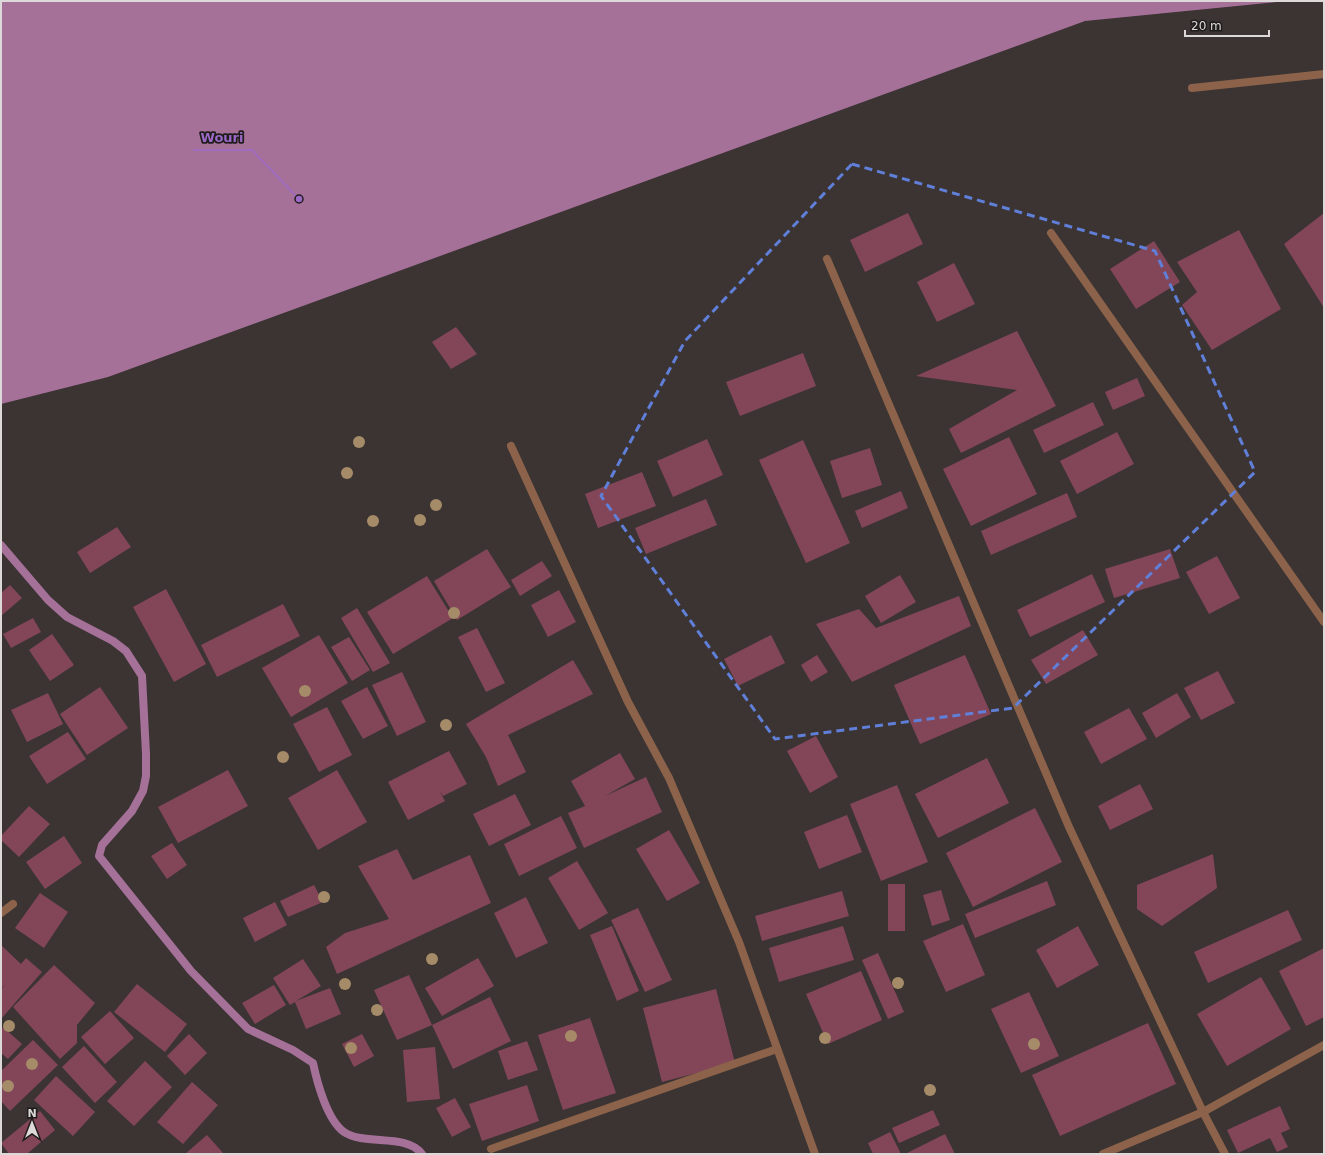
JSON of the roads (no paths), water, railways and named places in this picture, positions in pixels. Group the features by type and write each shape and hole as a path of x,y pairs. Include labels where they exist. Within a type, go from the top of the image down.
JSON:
{"street":[{"path":"1192,88 1324,74"},
{"path":"1051,233 1324,622"},
{"path":"827,259 1069,827 1203,1112 1225,1154"},
{"path":"511,446 628,702 669,778 740,942 815,1154"},
{"path":"1,912 13,904"},
{"path":"1103,1154 1203,1112 1324,1045"},
{"path":"491,1149 777,1049"}],"waterway":[{"path":"1,545 48,600 67,617 113,641 126,651 142,676 146,754 146,776 143,791 132,811 102,845 99,856 191,971 248,1029 293,1050 313,1063 320,1090 328,1110 338,1126 344,1132 363,1138 406,1144 415,1148 422,1154"}],"place":[{"name":"Wouri","path":"299,199"}]}
